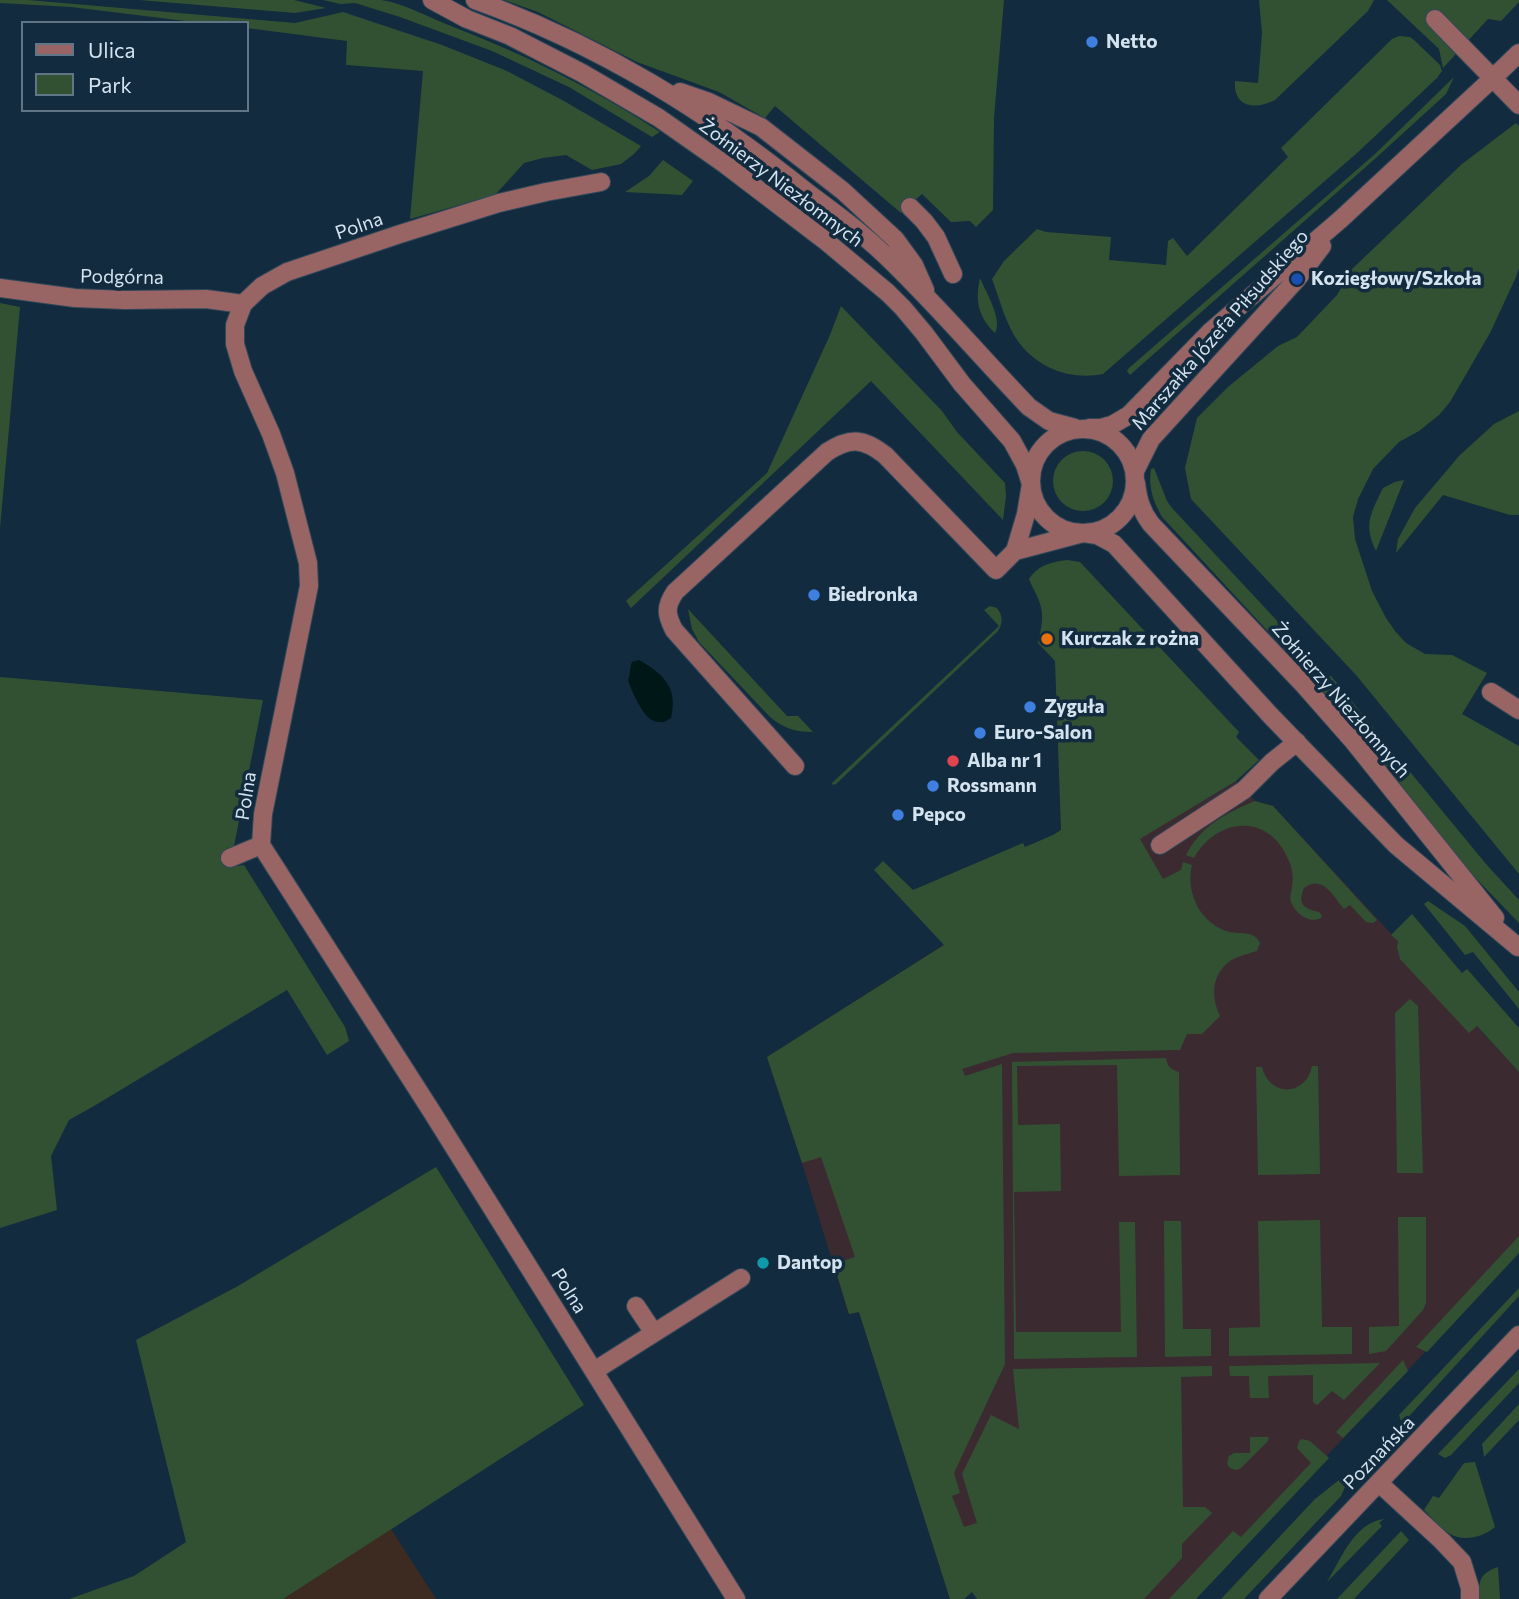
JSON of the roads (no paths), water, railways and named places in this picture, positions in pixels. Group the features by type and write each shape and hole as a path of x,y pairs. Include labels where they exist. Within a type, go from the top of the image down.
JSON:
{"street":[{"name":"Żołnierzy Niezłomnych","path":"432,0 582,73 659,118 726,164 850,261 888,293 912,318 962,384 1012,441 1021,456 1031,484"},
{"name":"Żołnierzy Niezłomnych","path":"475,0 576,43 655,84 761,155 886,256 1029,407 1049,421 1082,428"},
{"path":"1435,19 1519,105"},
{"name":"Marszałka Józefa Piłsudskiego","path":"1082,428 1112,425 1129,415 1211,331 1342,219 1519,52"},
{"name":"Polna","path":"601,182 499,203 288,272 262,286 243,304 235,325 234,344 285,473 308,564 309,586 263,814 261,845 432,1112 736,1599"},
{"path":"910,207 936,237 953,274"},
{"name":"Marszałka Józefa Piłsudskiego","path":"1136,477 1151,439 1297,279 1342,219"},
{"name":"Podgórna","path":"0,288 75,298 206,299 243,304"},
{"path":"1015,551 1083,533 1097,532 1118,520 1131,502 1136,477 1131,458 1113,437 1082,428 1061,432 1041,449 1031,470 1031,484 1033,497 1046,518 1069,531 1083,533"},
{"path":"795,766 674,630 667,610 675,593 827,452 841,443 873,445 886,455 996,570 1015,551 1031,484"},
{"name":"Żołnierzy Niezłomnych","path":"1136,477 1138,500 1151,524 1303,684 1354,742 1519,947"},
{"name":"Żołnierzy Niezłomnych","path":"1083,533 1114,544 1270,715 1396,845 1519,947"},
{"path":"1491,692 1519,710"},
{"path":"1160,845 1244,790 1297,742"},
{"path":"230,858 261,845"},
{"path":"594,1371 741,1278"},
{"path":"636,1306 654,1333"},
{"name":"Poznańska","path":"1268,1599 1519,1335"},
{"path":"1379,1483 1462,1562 1470,1588 1470,1599"}],"place":[{"name":"Netto","path":"1092,42"},
{"name":"Koziegłowy/Szkoła","path":"1297,279"},
{"name":"Biedronka","path":"814,595"},
{"name":"Kurczak z rożna","path":"1047,639"},
{"name":"Zyguła","path":"1030,707"},
{"name":"Euro-Salon","path":"980,733"},
{"name":"Alba nr 1","path":"953,761"},
{"name":"Rossmann","path":"933,786"},
{"name":"Pepco","path":"898,815"},
{"name":"Dantop","path":"763,1263"}]}
